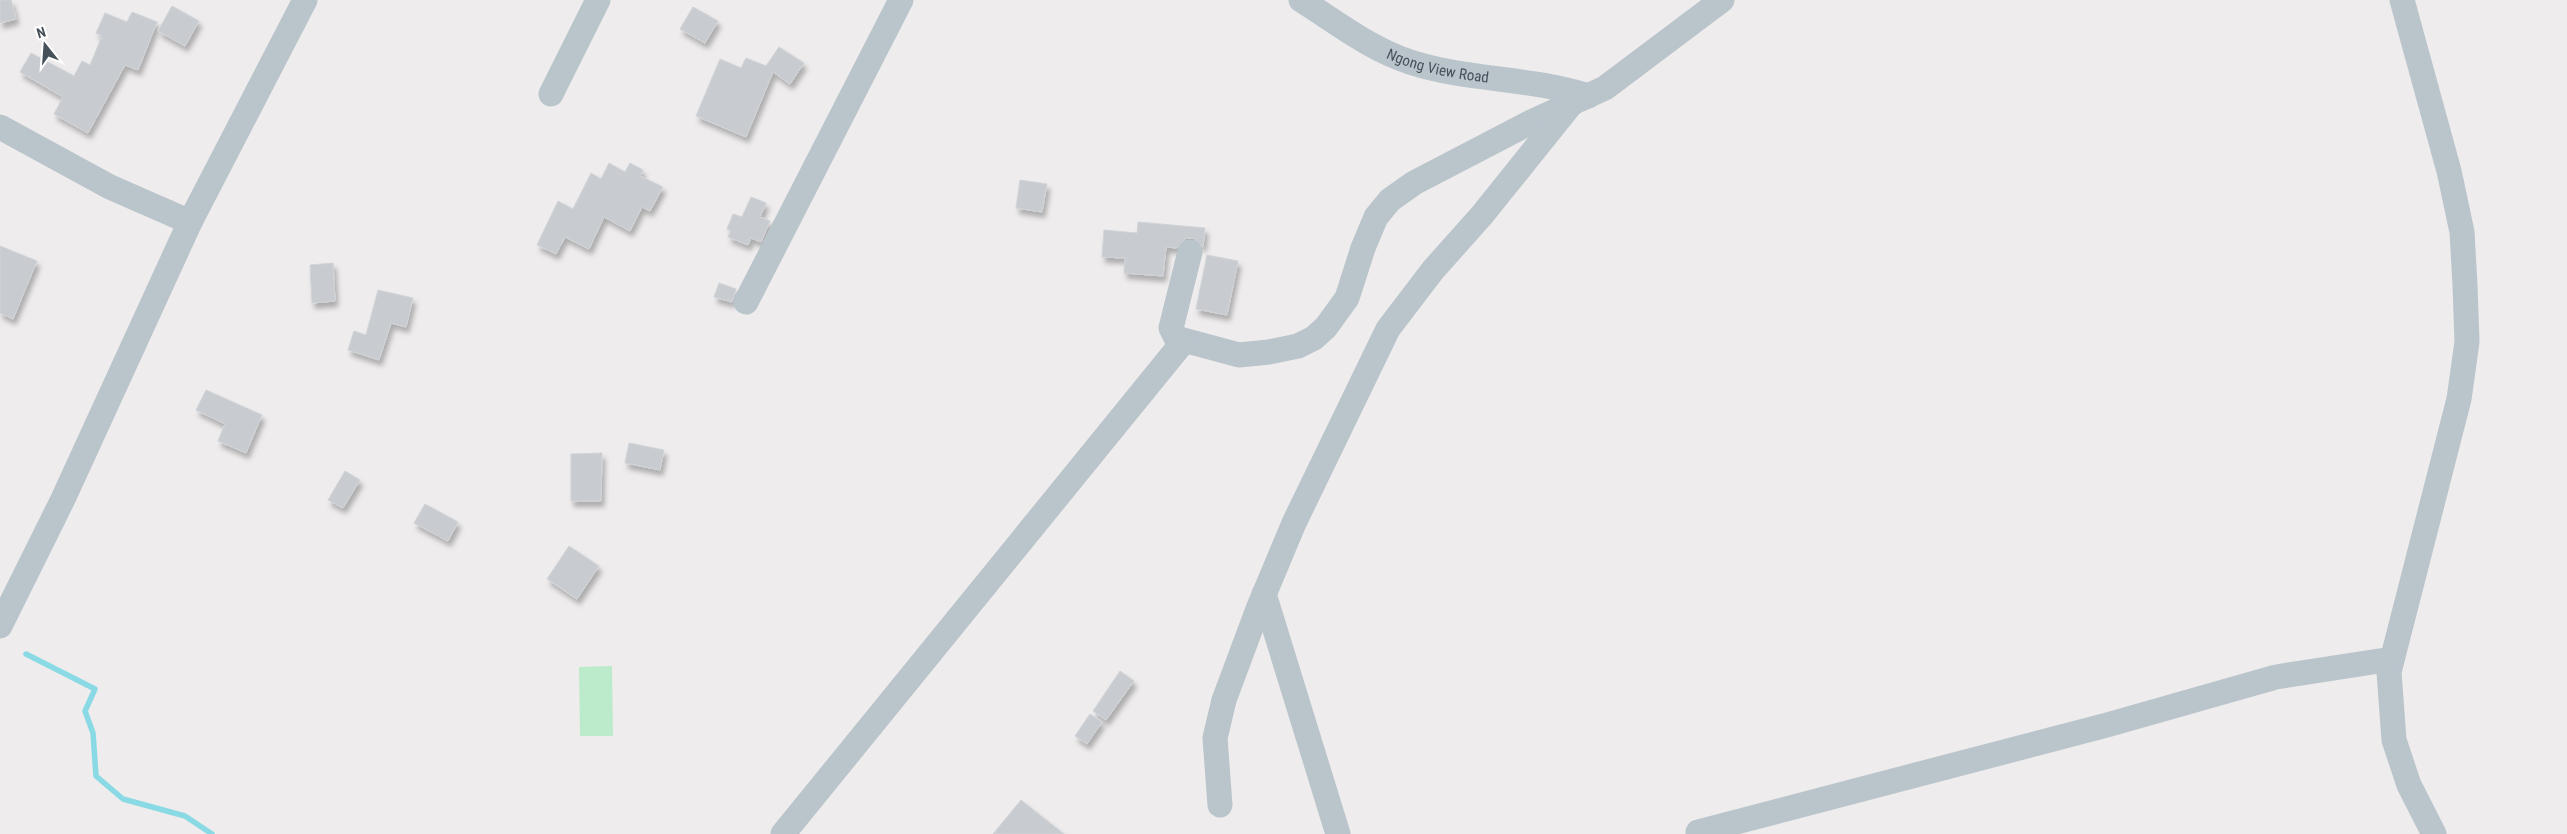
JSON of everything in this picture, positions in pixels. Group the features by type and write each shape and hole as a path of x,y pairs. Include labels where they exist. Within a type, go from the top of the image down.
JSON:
{"street":[{"path":"0,626 63,499 190,222 305,0"},
{"path":"551,94 598,0"},
{"path":"746,302 901,0"},
{"name":"Ngong View Road","path":"1301,0 1372,45 1409,62 1449,72 1565,88 1580,100"},
{"path":"1190,252 1171,328 1176,338 1184,342 1239,355 1288,348 1314,338 1326,327 1347,298 1363,248 1376,217 1390,200 1414,182 1605,88 1722,0"},
{"path":"2402,0 2447,162 2462,232 2467,342 2459,399 2389,672 2394,740 2409,785 2434,834"},
{"path":"1220,805 1215,738 1224,700 1264,594 1294,523 1388,329 1432,270 1580,100"},
{"path":"0,128 110,187 190,222"},
{"path":"783,834 1184,342"},
{"path":"1264,594 1338,834"},
{"path":"1698,832 2107,725 2276,676 2392,659"}],"green space":[{"path":"612,666 613,736 580,736 579,667"}],"building":[{"path":"0,0 11,0 16,19 0,23"},
{"path":"172,6 199,21 185,46 158,31"},
{"path":"693,7 718,21 705,43 680,29"},
{"path":"132,12 157,22 138,70 125,65 88,133 54,114 63,97 20,72 31,53 74,76 82,61 90,65 102,36 96,33 105,13 127,22"},
{"path":"779,47 804,63 790,84 773,72 746,137 696,116 720,59 741,68 746,58 766,66"},
{"path":"609,163 625,172 630,163 643,170 640,176 663,187 650,211 642,207 630,231 604,217 589,249 565,237 556,254 537,245 558,201 573,209 591,173 601,179"},
{"path":"1020,180 1047,184 1042,212 1016,208"},
{"path":"751,197 766,203 760,217 770,221 761,242 751,238 748,245 728,237 731,231 727,229 733,214 742,217"},
{"path":"1138,222 1205,228 1203,247 1193,238 1186,238 1177,248 1166,247 1163,276 1124,273 1125,258 1102,257 1104,230 1137,233"},
{"path":"0,246 37,261 13,319 0,313"},
{"path":"1207,255 1238,261 1227,315 1196,309"},
{"path":"333,263 335,301 312,303 310,265"},
{"path":"719,283 736,289 732,302 714,297"},
{"path":"378,290 413,298 406,327 391,323 379,360 348,350 354,331 366,335"},
{"path":"206,390 262,415 246,453 218,441 225,424 196,410"},
{"path":"629,443 664,450 660,470 625,463"},
{"path":"602,453 601,501 571,501 571,454"},
{"path":"345,471 360,480 343,508 328,500"},
{"path":"425,504 458,522 448,541 414,523"},
{"path":"569,546 599,566 577,599 547,579"},
{"path":"1120,671 1134,681 1106,720 1093,711"},
{"path":"1090,714 1102,722 1087,744 1075,736"},
{"path":"1021,800 1064,834 993,834"}],"waterway":[{"path":"26,654 95,689 85,711 93,733 96,776 123,799 185,816 212,834"}]}
